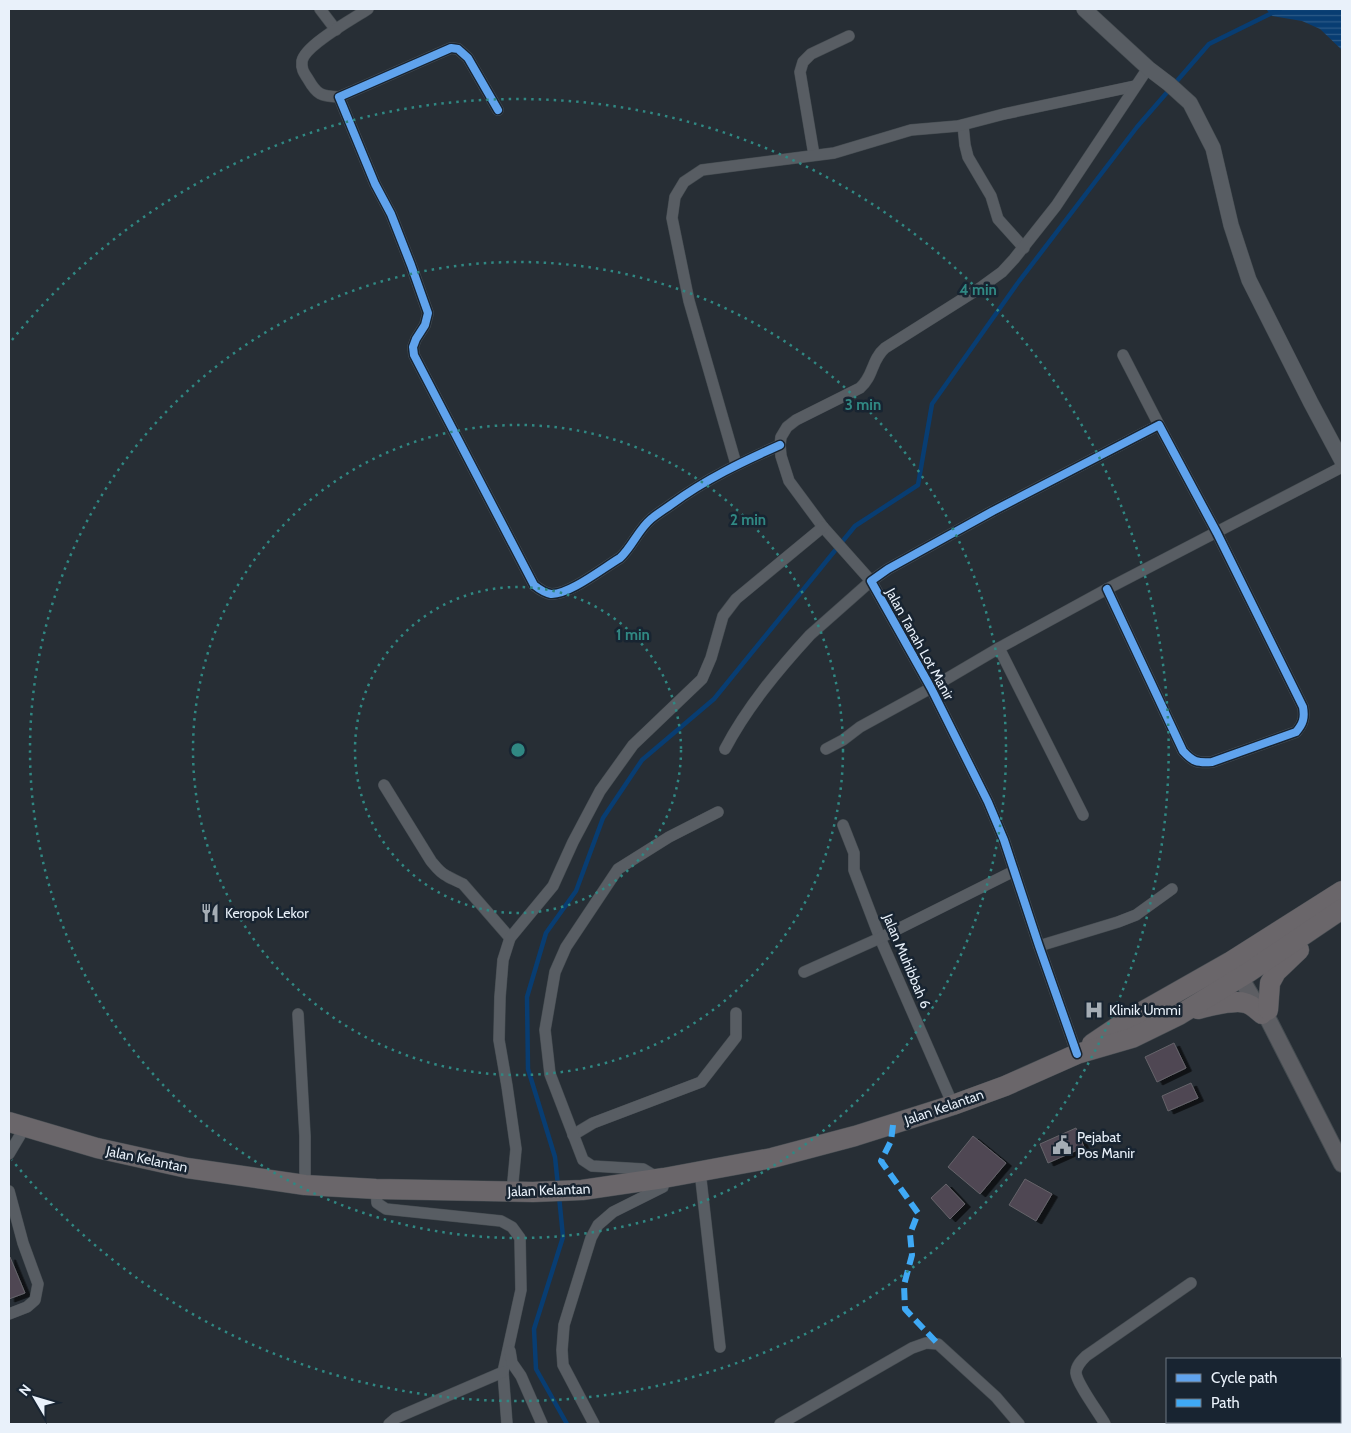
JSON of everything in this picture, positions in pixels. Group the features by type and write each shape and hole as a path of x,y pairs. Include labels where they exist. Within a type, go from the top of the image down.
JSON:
{"highway":[{"name":"Jalan Kelantan","path":"17,1124 98,1148 187,1168 305,1185 376,1189 533,1192 582,1190 662,1178 772,1158 855,1136 953,1105 1005,1086 1077,1054 1132,1038 1179,1015 1342,891"},
{"name":"Jalan Kelantan","path":"1077,1054 1126,1021 1240,967 1342,911"},
{"path":"1179,1015 1212,1005 1237,1002 1246,1003 1266,1014 1270,983 1276,972 1342,911"}],"main road":[{"path":"1240,967 1341,1160"}],"street":[{"path":"320,9 336,30"},
{"path":"368,9 306,52 302,60 302,70 318,94 327,97 339,97 451,48 458,49 468,58 498,110"},
{"path":"1084,9 1190,103 1213,148 1231,225 1249,280 1338,443 1342,461"},
{"path":"814,155 800,72 803,62 811,54 849,36"},
{"path":"725,749 759,694 801,645 871,581 827,532 790,481 780,450 781,437 796,420 860,388 866,382 878,353 1002,272 1024,248 1056,206 1135,86 1151,70"},
{"path":"736,464 689,301 672,218 675,197 684,182 702,170 834,153 911,130 963,125 1004,114 1135,86"},
{"path":"339,97 375,184 391,214 428,313 425,325 413,347 414,355 534,585 551,594 568,591 626,552 639,531 650,520 695,487 736,464 780,450"},
{"path":"963,125 968,158 991,196 998,219 1024,248"},
{"path":"1108,589 1183,751 1192,760 1200,763 1212,762 1296,732 1302,724 1304,716 1303,707 1217,533 1123,355"},
{"name":"Jalan Tanah Lot Manir","path":"1077,1054 1004,840 988,802 931,688 871,581 888,569 993,511 1159,425"},
{"path":"826,749 844,740 860,727 999,648 1342,467"},
{"path":"512,1192 516,1149 499,1040 503,960 510,938 553,886 573,842 600,791 633,745 702,679 711,658 723,616 736,599 827,532"},
{"path":"999,648 1083,815"},
{"path":"384,786 438,870 462,884 510,938"},
{"path":"594,1424 563,1365 564,1325 591,1238 598,1224 613,1212 663,1187 662,1178 643,1169 592,1166 583,1160 550,1074 545,1030 555,972 566,947 618,869 669,837 718,812"},
{"name":"Jalan Muhibbah 6","path":"843,825 854,853 854,870 880,938 953,1105"},
{"path":"804,972 880,938 1014,872"},
{"path":"1039,946 1136,915 1172,889"},
{"path":"573,1135 593,1123 701,1082 736,1037 736,1013"},
{"path":"298,1014 305,1136 305,1185"},
{"path":"9,1154 17,1124"},
{"path":"700,1171 720,1347"},
{"path":"376,1189 377,1202 386,1209 501,1221 512,1227 520,1238 521,1290 503,1372 507,1424"},
{"path":"9,1191 23,1242 38,1284 35,1300 28,1307 9,1314"},
{"path":"1106,1424 1078,1380 1076,1371 1079,1362 1191,1283"},
{"path":"780,1424 912,1348 926,1343 938,1344 996,1397 1019,1424"},
{"path":"509,1347 512,1363 542,1424"},
{"path":"389,1424 396,1418 503,1372"}],"water":[{"path":"1266,9 1342,9 1342,50 1320,29 1302,21 1272,16"}],"building":[{"path":"1174,1043 1186,1068 1157,1082 1145,1057"},
{"path":"1191,1083 1198,1098 1168,1111 1162,1096"},
{"name":"Pejabat Pos Manir","path":"1076,1128 1084,1147 1048,1163 1040,1144"},
{"path":"973,1136 1006,1163 980,1194 948,1167"},
{"path":"1025,1179 1052,1194 1036,1221 1009,1205"},
{"path":"946,1184 965,1204 950,1219 931,1198"},
{"path":"9,1257 25,1293 9,1299"}],"waterway":[{"path":"558,1186 555,1157 528,1069 527,997 546,933 576,891 603,818 642,760 714,699 855,526 918,485 932,404 1017,284 1137,127 1209,44 1280,9"},
{"path":"559,1196 563,1237 534,1329 536,1369 567,1424"}],"marked path":[{"path":"893,1125 891,1141 881,1161 918,1213 910,1234 912,1255 904,1285 905,1309 938,1344"}],"cycle path":[{"path":"498,110 468,58 458,49 451,48 339,97 375,184 391,214 428,313 425,325 413,347 414,355 534,585 542,591 551,594 576,586 620,558 646,523 656,515 724,472 780,445"},
{"path":"1077,1054 1004,840 988,802 931,688 871,581 888,569 993,511 1159,425 1217,533 1303,707 1304,718 1296,732 1212,762 1199,762 1190,758 1183,751 1107,589"}],"place":[{"name":"Keropok Lekor","path":"210,913"},
{"name":"Klinik Ummi","path":"1094,1010"},
{"name":"Pejabat Pos Manir","path":"1062,1145"}]}
